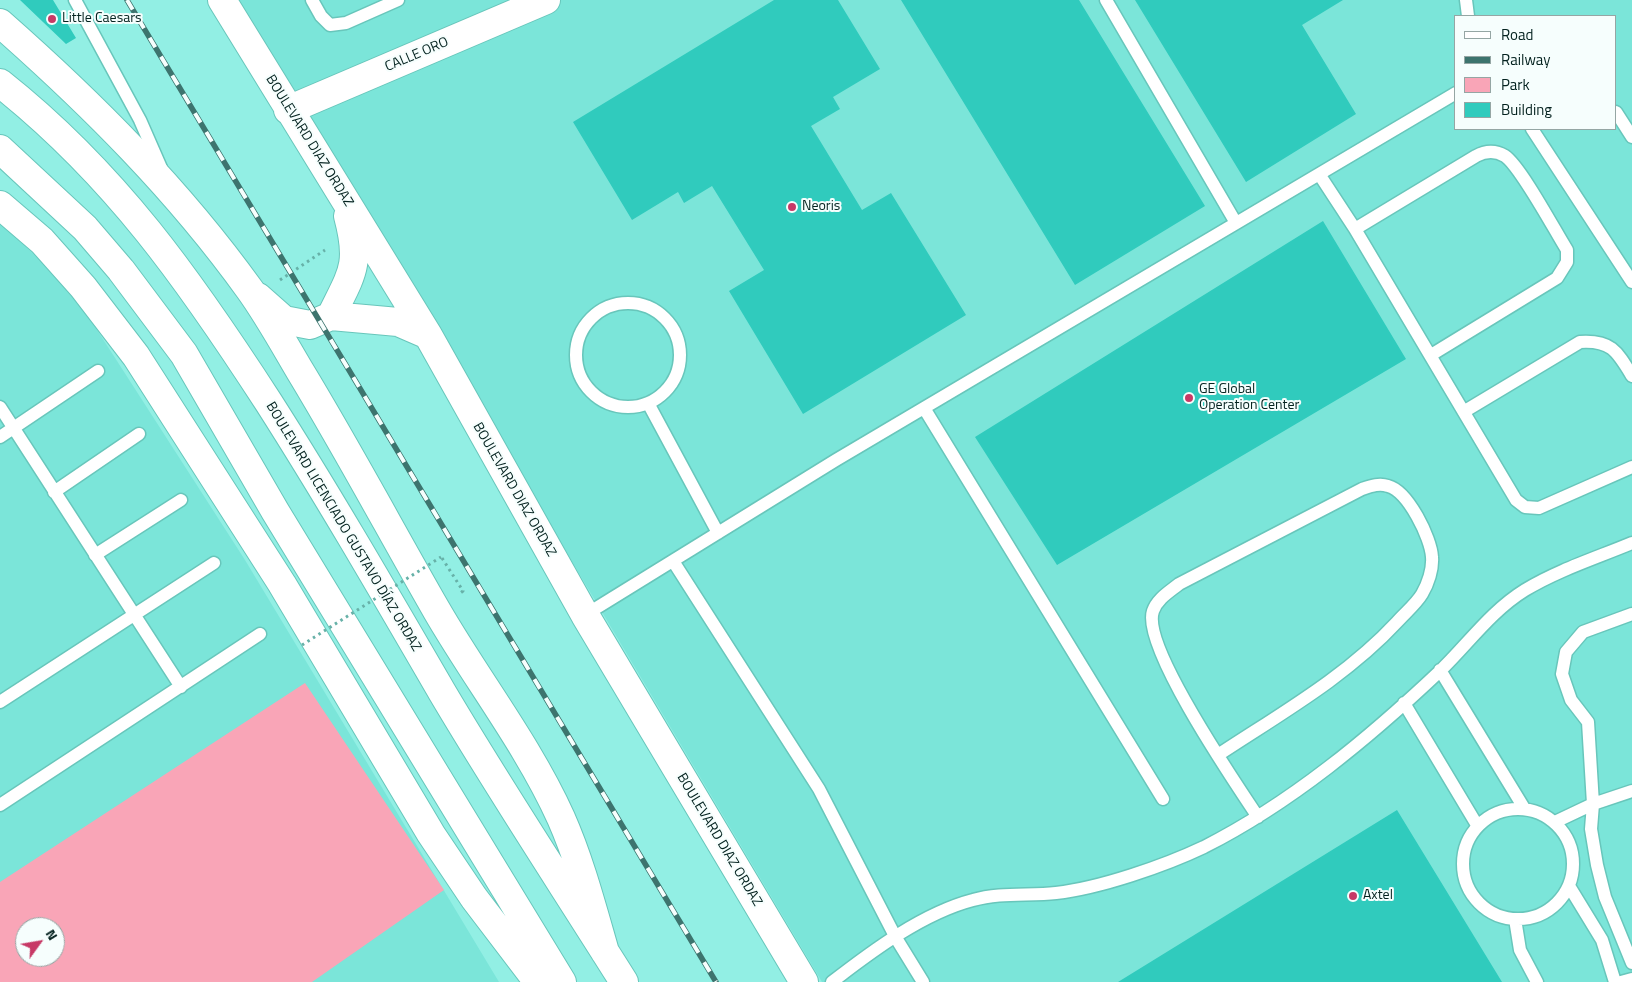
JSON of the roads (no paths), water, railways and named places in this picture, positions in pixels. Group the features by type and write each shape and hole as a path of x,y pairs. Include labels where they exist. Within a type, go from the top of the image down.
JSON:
{"main road":[{"name":"BOULEVARD DIAZ ORDAZ","path":"222,0 428,335 586,616 804,982"},
{"name":"CALLE ORO","path":"288,110 546,0"},
{"path":"0,23 72,87 170,189 250,290 344,443 437,611 539,775 561,818 578,862 605,952"},
{"name":"BOULEVARD LICENCIADO GUSTAVO DÍAZ ORDAZ","path":"0,83 77,151 120,196 158,241 220,326 324,489 493,779 624,982"},
{"path":"0,148 85,228 138,293 184,354 275,511 562,982"},
{"path":"331,316 352,273 355,260 356,247 343,195"},
{"path":"0,205 42,241 77,280 136,356 282,584 431,834 474,898 538,982"},
{"path":"250,290 284,320 310,324 331,316 398,322 428,335"}],"lane":[{"path":"75,0 140,120 170,189"},
{"path":"312,0 321,16 330,25 346,23 398,0"},
{"path":"1106,0 1236,223"},
{"path":"1466,0 1468,15"},
{"path":"586,616 718,533 924,408 1454,94"},
{"path":"1617,114 1632,137"},
{"path":"1533,130 1631,280"},
{"path":"1355,229 1487,151 1494,152 1512,162 1567,250 1567,262 1557,278 1431,355"},
{"path":"1320,174 1465,411 1516,500 1525,507 1539,508 1632,467"},
{"path":"623,303 640,304 667,321 676,335 679,350 678,367 672,382 662,394 648,403 632,406 616,405 601,399 588,388 580,375 576,359 577,342 583,327 594,315 608,306 623,303"},
{"path":"1465,411 1580,342 1602,342 1608,344 1621,357 1632,376"},
{"path":"0,437 98,371"},
{"path":"648,403 718,533"},
{"path":"0,407 181,687"},
{"path":"924,408 1163,799"},
{"path":"54,492 139,434"},
{"path":"1218,755 1336,678 1378,642 1422,594 1430,573 1432,557 1425,531 1402,494 1389,486 1376,485 1362,489 1179,584 1158,601 1153,612 1153,629 1180,695 1218,755 1258,817"},
{"path":"95,555 181,500"},
{"path":"832,982 896,938 948,908 975,899 1008,894 1053,893 1082,889 1105,883 1202,848 1258,817 1329,766 1404,703 1440,670 1502,607 1524,590 1554,575 1632,543"},
{"path":"673,561 819,789 896,938 923,982"},
{"path":"0,702 214,563"},
{"path":"1632,614 1583,632 1572,642 1563,661 1562,674 1571,700 1588,722 1593,804 1591,829 1597,865 1605,897 1632,963"},
{"path":"0,805 260,634"},
{"path":"1440,670 1524,808"},
{"path":"1404,703 1477,825"},
{"path":"1555,822 1593,804 1632,791"},
{"path":"1524,808 1540,813 1555,822 1566,836 1572,852 1573,869 1569,886 1560,900 1547,911 1532,917 1515,919 1498,915 1482,906 1470,892 1464,876 1463,858 1467,840 1477,825 1491,815 1507,809 1524,808"},
{"path":"1569,886 1602,940 1615,982"},
{"path":"1515,919 1520,950 1537,982"},
{"path":"1621,982 1632,979"}],"railway":[{"path":"127,0 716,982"}],"place":[{"name":"Little Caesars","path":"52,19"},
{"name":"Neoris","path":"792,207"},
{"name":"GE Global Operation Center","path":"1189,398"},
{"name":"Axtel","path":"1353,896"}]}
